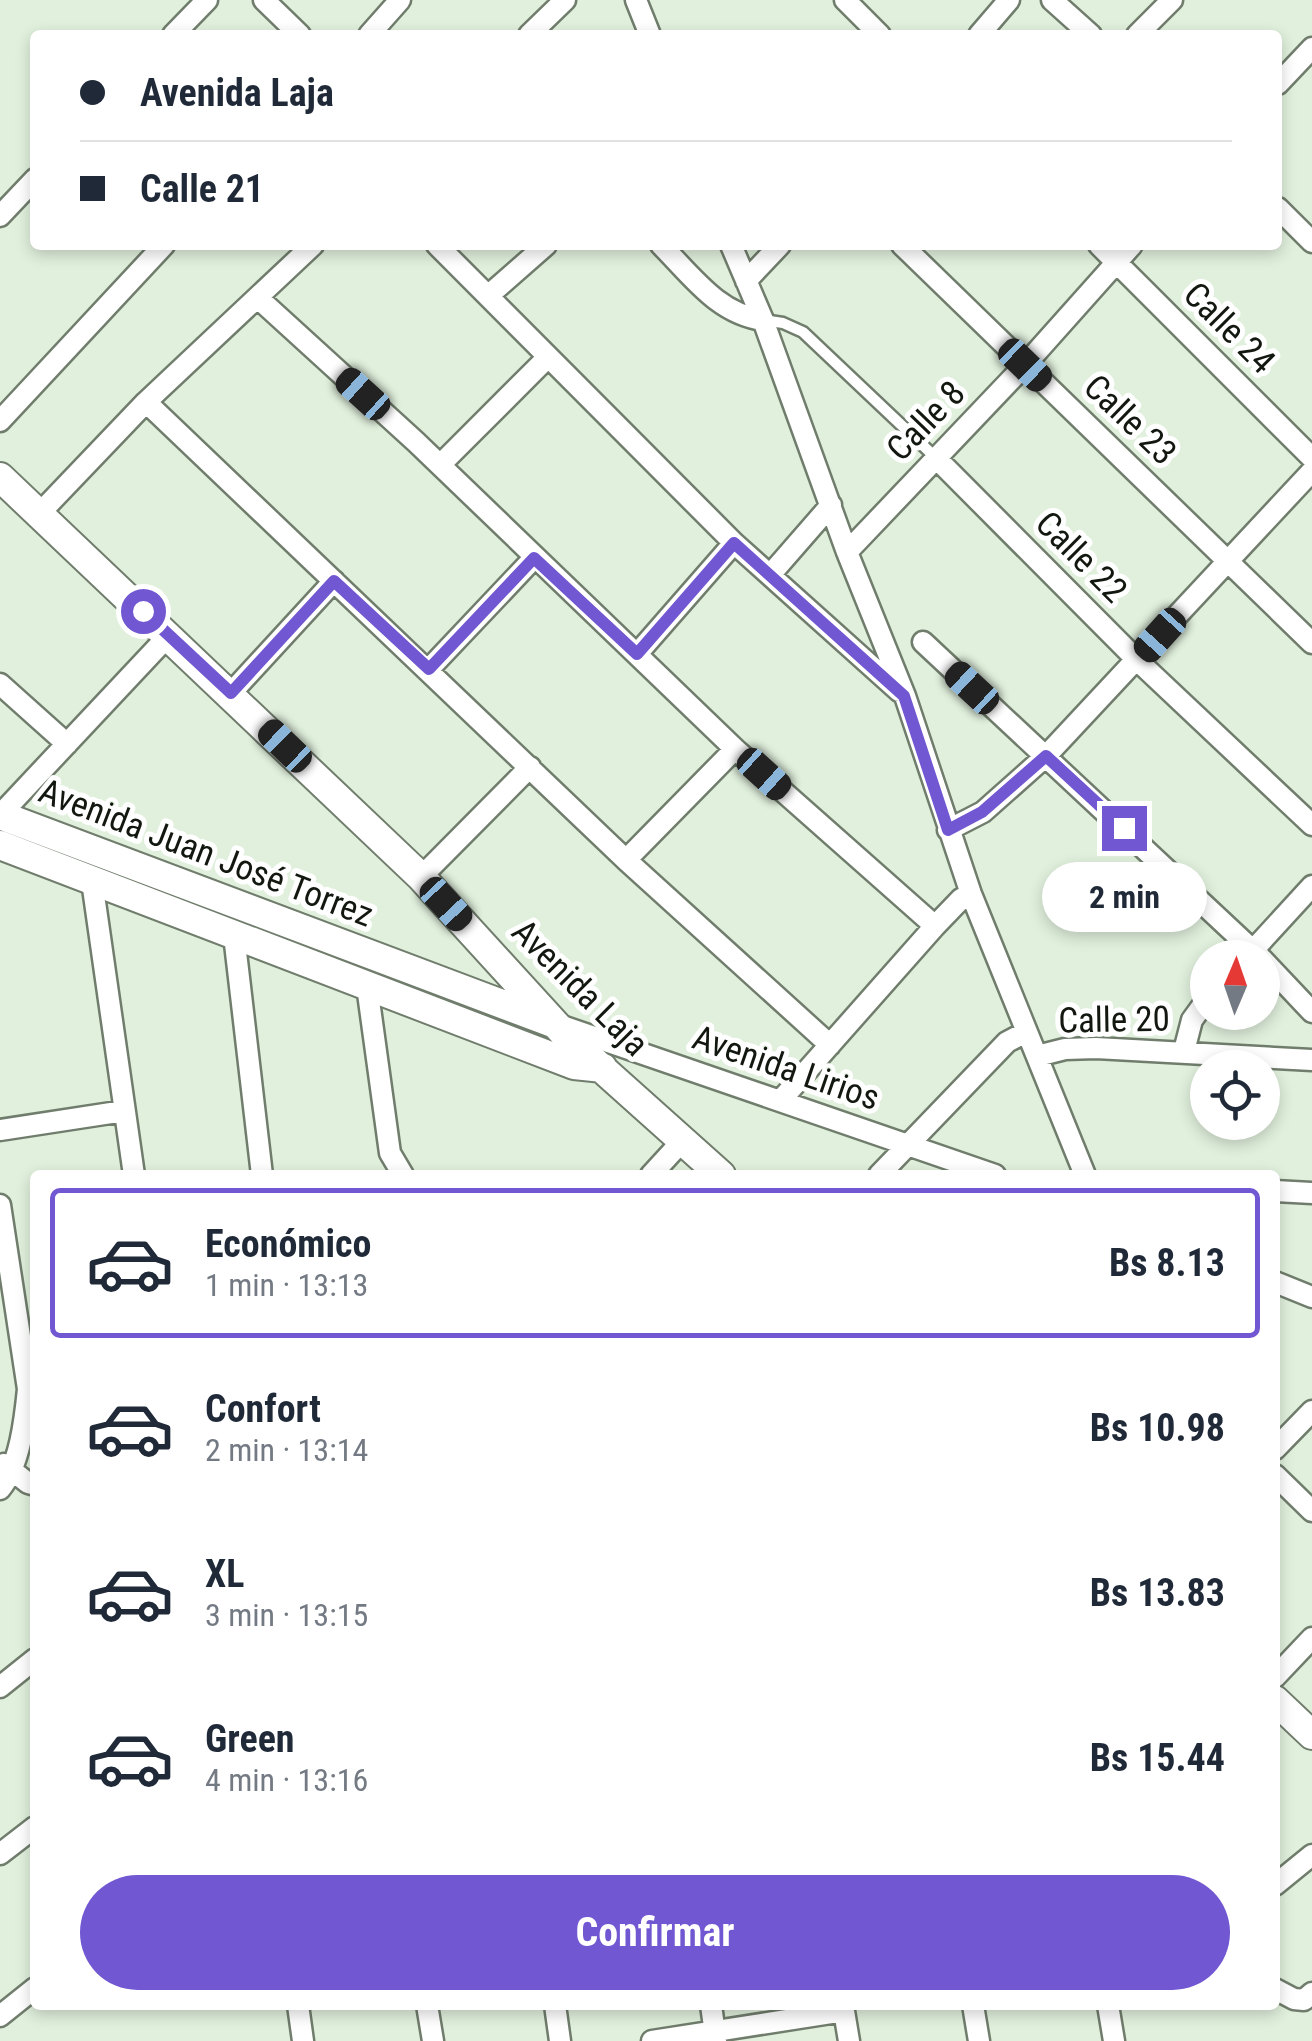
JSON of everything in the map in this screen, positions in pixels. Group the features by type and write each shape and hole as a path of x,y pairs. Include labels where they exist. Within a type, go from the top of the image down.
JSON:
{"street":[{"path":"178,30 207,0"},
{"path":"264,0 295,30"},
{"path":"373,30 400,0"},
{"path":"534,30 566,0"},
{"path":"845,0 875,30"},
{"path":"983,30 1009,0"},
{"path":"1052,0 1085,30"},
{"path":"1143,30 1172,0"},
{"path":"638,2 648,30"},
{"path":"1282,80 1312,48"},
{"path":"0,216 30,184"},
{"path":"1282,212 1311,239"},
{"path":"0,421 159,250"},
{"path":"40,513 146,402 308,250"},
{"path":"441,250 734,543 904,696"},
{"path":"489,295 540,250"},
{"path":"666,250 716,300 742,317 763,320"},
{"path":"734,250 904,696 972,894 1084,1170"},
{"path":"746,282 775,250"},
{"name":"Calle 23","path":"907,250 1312,642"},
{"name":"Calle 24","path":"1104,250 1312,458"},
{"name":"Calle 8","path":"848,552 1128,250"},
{"path":"258,298 440,465 736,748 935,926"},
{"path":"440,465 548,357"},
{"path":"146,402 626,860 830,1045"},
{"name":"Calle 22","path":"935,457 1138,660 1312,824"},
{"path":"948,830 982,812 1046,756 1312,470"},
{"name":"Avenida Laja","path":"0,477 420,877 546,1010 554,1024 716,1170"},
{"path":"770,575 830,505"},
{"path":"637,654 734,543"},
{"path":"429,669 534,558"},
{"path":"231,693 334,581"},
{"path":"0,815 169,636"},
{"path":"923,642 1239,940"},
{"path":"0,684 67,744"},
{"path":"626,860 736,748"},
{"path":"420,877 530,767"},
{"name":"Avenida Juan José Torrez","path":"0,815 554,1024"},
{"path":"0,845 574,1065 603,1068"},
{"path":"92,881 133,1170"},
{"path":"1269,940 1312,886"},
{"path":"781,1100 935,926 961,899 972,894"},
{"path":"234,935 261,1170"},
{"path":"1280,980 1312,1012"},
{"path":"367,986 390,1153 400,1170"},
{"name":"Avenida Lirios","path":"554,1024 981,1170"},
{"path":"1184,1051 1190,1028"},
{"path":"884,1170 1007,1042 1026,1032"},
{"name":"Calle 20","path":"1037,1056 1064,1049 1096,1048 1312,1060"},
{"path":"0,1130 124,1111"},
{"path":"656,1170 684,1139"},
{"path":"1280,1191 1312,1193"},
{"path":"0,1205 28,1389 26,1410 0,1489"},
{"path":"1280,1284 1312,1297"},
{"path":"1280,1444 1312,1411"},
{"path":"6,1465 30,1482"},
{"path":"1280,1480 1312,1510"},
{"path":"1280,1672 1312,1638"},
{"path":"0,1687 30,1663"},
{"path":"1280,1711 1312,1735"},
{"path":"0,1854 30,1830"},
{"path":"1280,1880 1312,1855"},
{"path":"0,2016 30,1992"},
{"path":"1280,1992 1294,2000 1304,2000 1312,1993"},
{"path":"299,2010 303,2041"},
{"path":"428,2010 433,2041"},
{"path":"555,2010 560,2041"},
{"path":"712,2010 715,2036"},
{"path":"652,2041 715,2036 835,2010"},
{"path":"844,2010 849,2041"},
{"path":"975,2010 978,2041"},
{"path":"1109,2010 1114,2041"}],"lane":[{"path":"763,320 803,332 935,457"}],"route":[{"path":"143,611 231,693 334,581 429,669 534,558 637,654 734,543 904,696 948,830 1010,791 1046,756 1124,828"}]}
